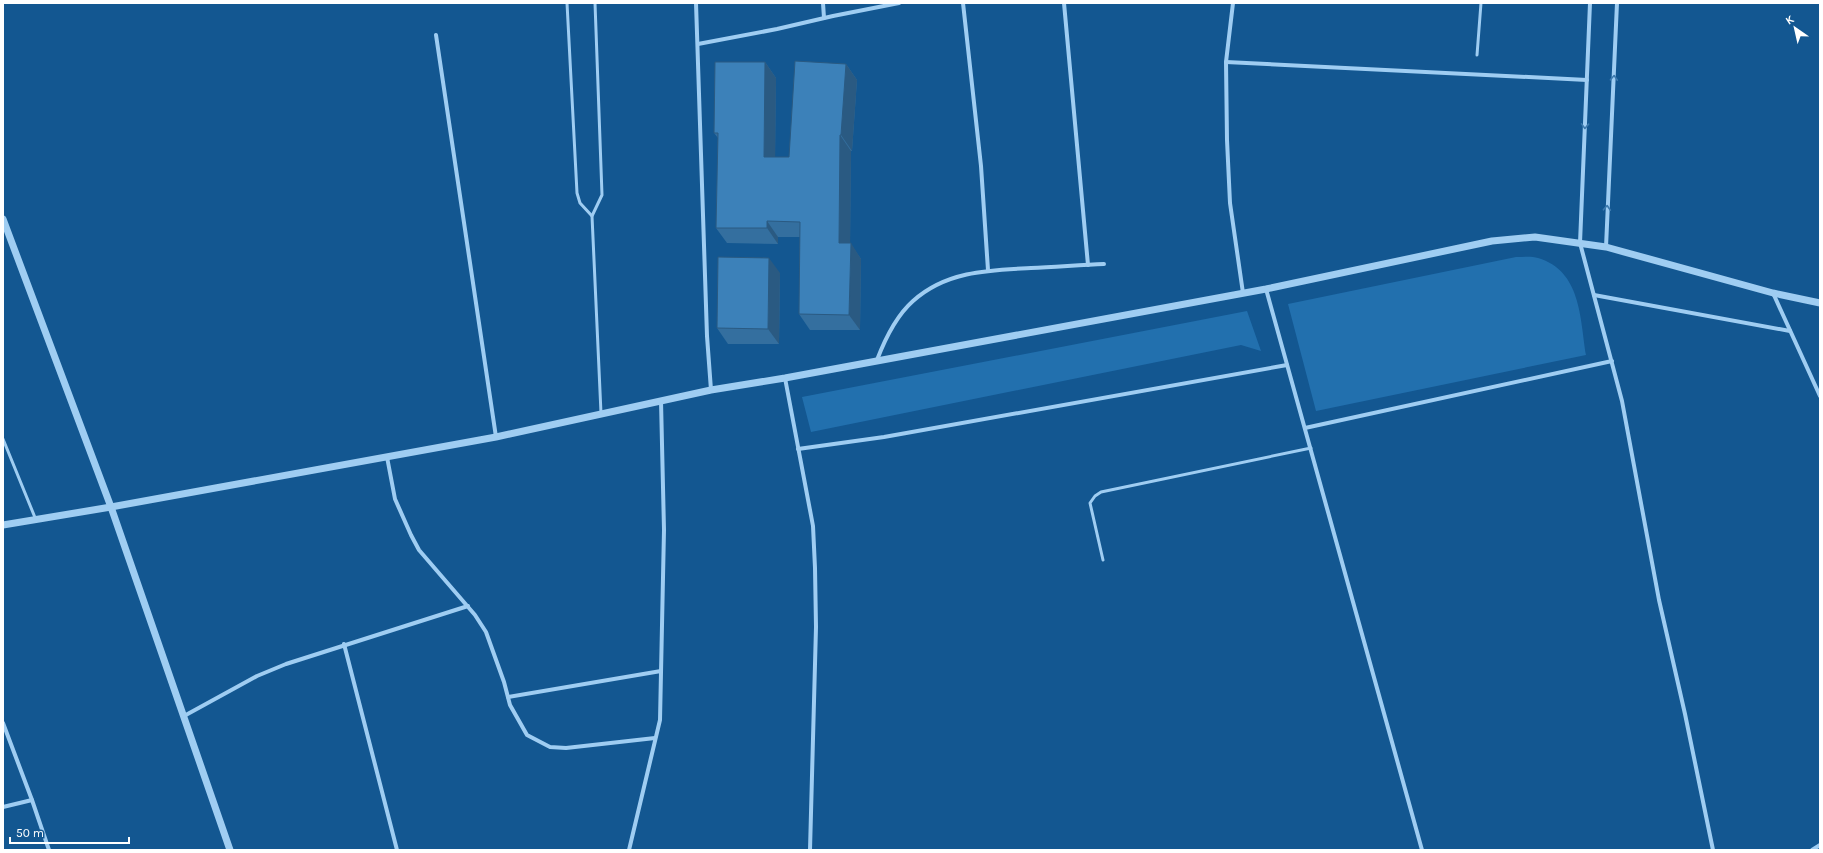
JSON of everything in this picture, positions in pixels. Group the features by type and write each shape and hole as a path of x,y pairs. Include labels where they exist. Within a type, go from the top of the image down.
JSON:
{"street":[{"path":"696,3 707,336 711,390"},
{"path":"823,3 824,18"},
{"path":"698,44 899,3"},
{"path":"963,3 980,166 988,270"},
{"path":"1064,3 1088,265"},
{"path":"1233,3 1226,62 1230,203 1243,293"},
{"path":"1590,3 1580,243 1622,401 1659,600 1713,850"},
{"path":"1606,247 1617,3"},
{"path":"436,34 496,437"},
{"path":"1226,62 1587,80"},
{"path":"3,219 111,507 230,850"},
{"path":"3,525 111,507 496,437 711,390 785,378 1266,289 1492,241 1535,237 1606,247 1773,293 1820,303"},
{"path":"877,360 884,341 897,320 912,301 928,289 944,281 966,274 988,270 1104,264"},
{"path":"1266,289 1422,850"},
{"path":"1773,293 1820,396"},
{"path":"1594,295 1790,331"},
{"path":"1305,428 1612,361"},
{"path":"798,449 884,437 1287,365"},
{"path":"785,378 813,526 816,627 810,850"},
{"path":"629,850 660,720 664,530 662,400"},
{"path":"387,457 396,498 411,535 419,550 468,606 486,632 514,713 528,734 550,747 566,748 656,738"},
{"path":"184,716 257,676 286,664 344,644 468,606"},
{"path":"344,644 397,850"},
{"path":"508,697 661,671"},
{"path":"3,722 49,850"},
{"path":"3,806 32,800"},
{"path":"1812,850 1820,845"}],"lane":[{"path":"567,3 577,193 580,203 592,216"},
{"path":"596,3 602,195 592,216 601,413"},
{"path":"1477,55 1481,3"},
{"path":"3,439 36,520"},
{"path":"1103,560 1090,503 1095,496 1101,492 1311,448"}],"shaded area":[{"path":"1516,257 1538,258 1552,264 1563,273 1571,284 1580,311 1586,355 1316,411 1288,304"},
{"path":"1247,311 1261,351 1241,345 811,432 802,397"}],"building":[{"path":"795,61 846,64 840,135 839,243 851,243 849,315 799,314 800,222 767,221 767,228 716,228 718,133 714,133 715,62 765,62 764,157 789,157"},
{"path":"718,257 769,258 768,329 717,328"}]}
